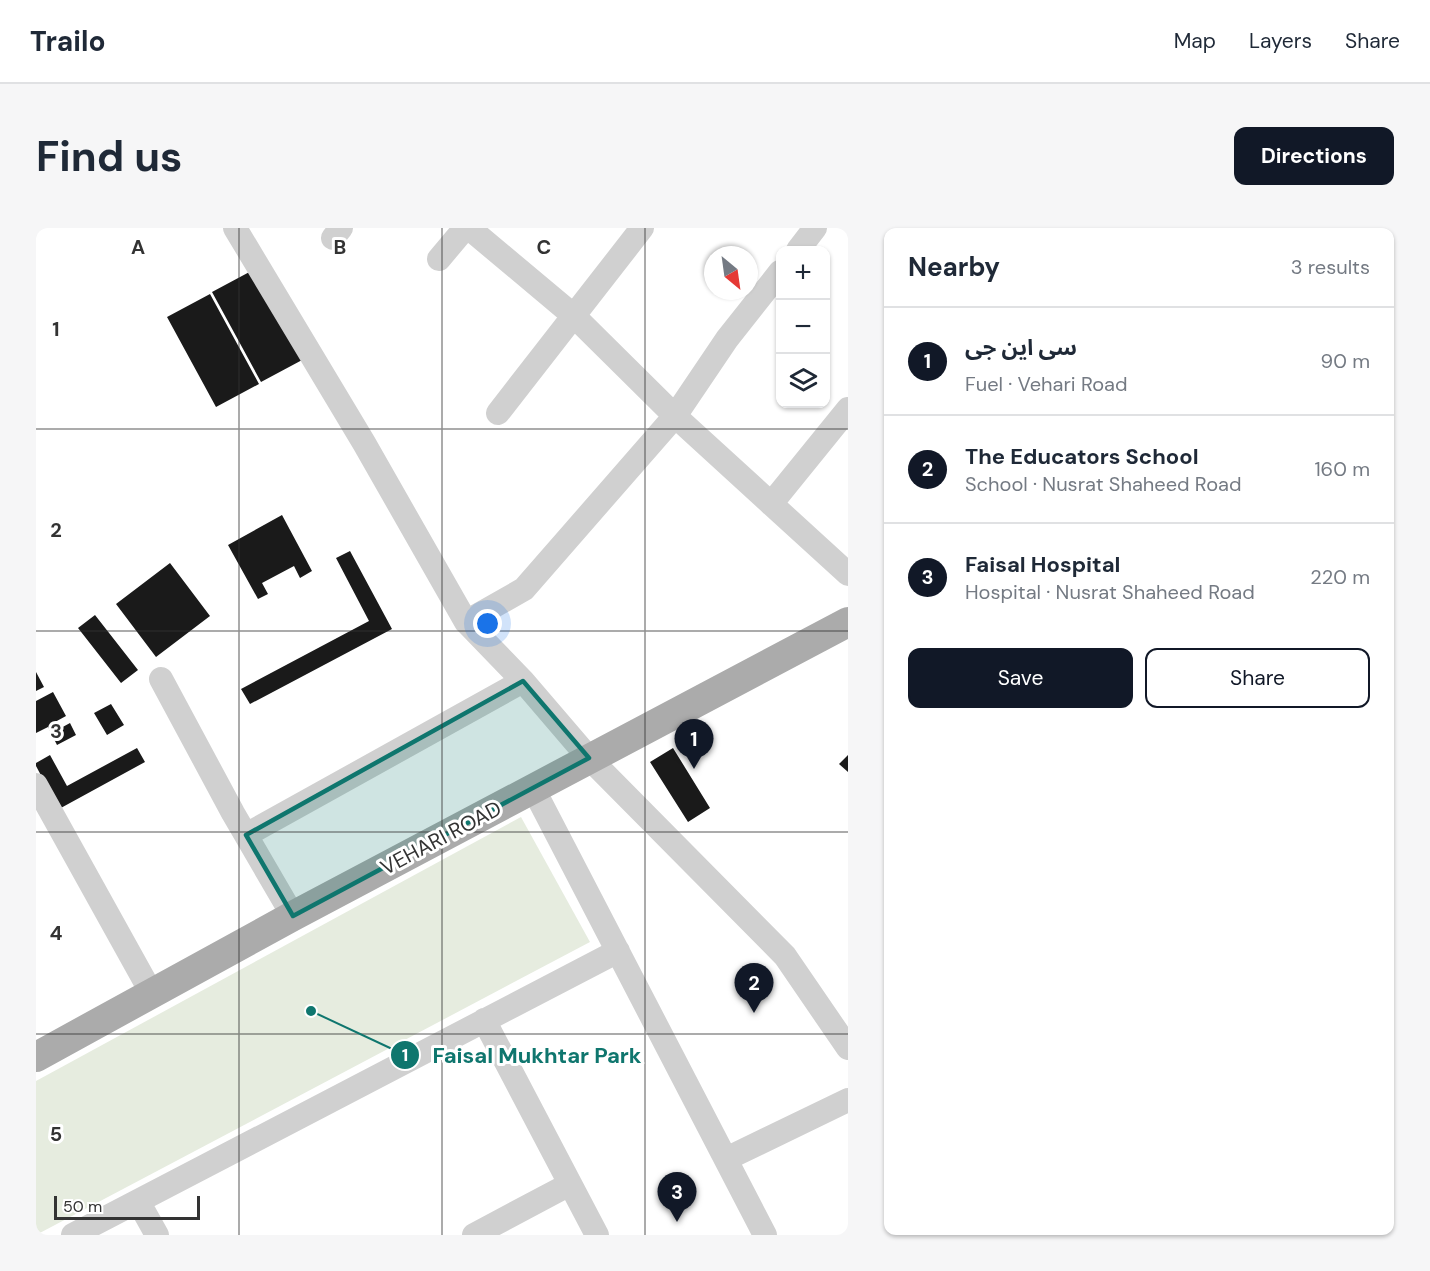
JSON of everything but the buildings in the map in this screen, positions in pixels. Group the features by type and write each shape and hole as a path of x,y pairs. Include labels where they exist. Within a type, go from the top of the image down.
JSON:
{"main road":[{"name":"VEHARI ROAD","path":"36,1057 293,916 848,622"}],"street":[{"path":"235,228 364,443 466,622 523,681 589,758 785,956 848,1048"},
{"path":"439,259 467,228 574,316 675,417 848,574"},
{"path":"498,413 642,228"},
{"path":"801,246 815,228"},
{"path":"466,622 525,589 675,417 727,339 776,277"},
{"path":"771,504 848,409"},
{"path":"160,679 246,836 293,916"},
{"path":"246,836 523,681"},
{"path":"36,785 152,994"},
{"path":"534,790 765,1235"},
{"path":"73,1235 618,951"},
{"path":"484,1020 597,1235"},
{"path":"726,1159 848,1100"},
{"path":"474,1235 570,1184"},
{"path":"138,1201 157,1235"}],"highlighted area":[{"path":"523,681 589,758 293,916 246,835"}],"shaded area":[{"path":"521,817 590,942 36,1235 36,1081"}],"place":[{"name":"سی این جی","path":"694,769"},
{"name":"Faisal Mukhtar Park","path":"311,1011"},
{"name":"The Educators School","path":"754,1013"},
{"name":"Faisal Hospital","path":"677,1222"}]}
